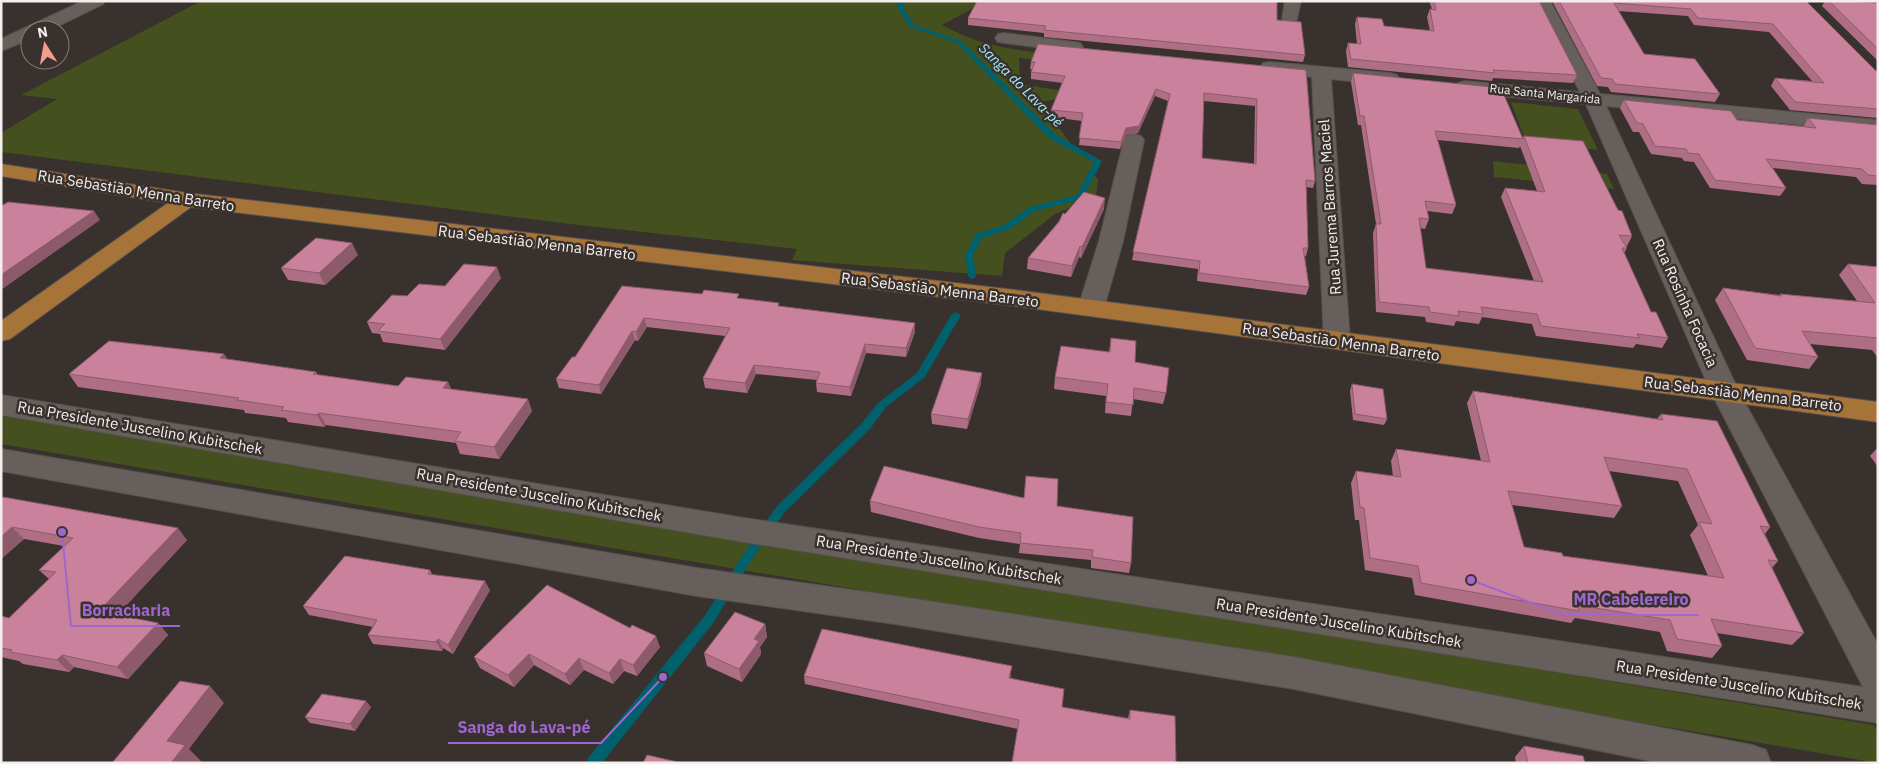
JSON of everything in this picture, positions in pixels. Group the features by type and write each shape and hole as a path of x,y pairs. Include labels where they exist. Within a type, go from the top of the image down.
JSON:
{"main road":[{"name":"Rua Sebastião Menna Barreto","path":"1,170 187,200 1091,308 1878,412"},
{"path":"1,333 187,200"}],"street":[{"path":"57,20 97,1"},
{"path":"1290,19 1293,1"},
{"name":"Rua Rosinha Focacia","path":"1542,1 1593,99 1725,392 1878,680"},
{"path":"1,46 20,37"},
{"path":"1004,38 1092,49"},
{"path":"1251,65 1408,81"},
{"name":"Rua Jurema Barros Maciel","path":"1321,72 1338,342"},
{"name":"Rua Santa Margarida","path":"1447,85 1878,126"},
{"path":"1091,308 1111,240 1134,140"},
{"name":"Rua Presidente Juscelino Kubitschek","path":"1,405 738,529 1878,706"},
{"path":"1,460 697,582 895,610 1294,673 1752,763"}],"green space":[{"path":"201,1 979,1 970,10 942,25 979,41 1041,53 1042,60 1019,58 1020,84 1057,90 1064,98 1040,102 1074,148 1098,161 1092,173 1098,179 1096,197 1055,214 1005,253 1002,276 792,260 797,249 570,224 1,152 1,133 57,99 21,95"},
{"path":"1511,102 1578,109 1598,150 1526,142"},
{"path":"1493,161 1607,174 1614,189 1494,177"},
{"path":"1,416 1874,725 1878,733 1878,763 1,444"}],"building":[{"path":"977,1 1277,1 1277,20 1301,22 1305,55 1044,30 1046,26 968,18"},
{"path":"1434,1 1539,1 1577,75 1493,70 1495,73 1351,59 1348,43 1361,44 1357,17 1382,19 1384,26 1434,31 1430,9 1436,10"},
{"path":"1559,1 1806,1 1878,72 1878,109 1795,102 1775,78 1824,83 1773,24 1698,18 1691,9 1614,3 1644,54 1695,59 1720,94 1615,84 1612,79 1601,78"},
{"path":"1829,1 1878,3 1878,49"},
{"path":"1038,44 1306,70 1315,181 1306,180 1308,248 1303,248 1309,287 1199,273 1200,261 1133,252 1170,94 1156,89 1139,126 1126,128 1121,142 1079,138 1083,113 1051,110 1065,76 1031,72 1035,62 1031,62","holes":["1204,93 1257,99 1256,164 1202,158"]},
{"path":"1353,73 1501,88 1523,139 1435,131 1456,205 1425,201 1429,219 1419,218 1426,268 1543,282 1505,188 1545,192 1524,136 1583,141 1618,210 1622,211 1632,236 1619,235 1627,248 1622,248 1651,312 1656,312 1668,338 1637,334 1639,338 1541,326 1537,314 1481,307 1483,314 1458,311 1459,316 1430,312 1429,307 1379,302 1376,224 1381,224 1364,116 1360,116"},
{"path":"1624,100 1731,111 1737,120 1816,128 1808,118 1878,125 1878,176 1868,175 1862,169 1766,159 1786,188 1715,180 1699,154 1688,153 1686,149 1655,146 1643,124 1637,123"},
{"path":"1084,192 1105,198 1082,247 1080,246 1072,266 1028,258 1059,222 1063,213 1065,214"},
{"path":"8,202 94,211 1,275 1,205"},
{"path":"316,238 352,243 319,273 281,268"},
{"path":"464,264 497,267 440,339 378,331 385,324 367,322 392,295 407,296 419,284 445,286"},
{"path":"1848,264 1878,267 1878,338 1802,331 1818,357 1755,348 1723,288 1782,296 1780,294 1875,303"},
{"path":"622,286 702,294 704,290 739,294 737,298 779,303 778,306 915,323 906,348 865,344 850,387 816,383 820,372 754,365 745,383 703,378 730,328 644,318 636,332 632,331 599,385 556,379 572,357 575,357"},
{"path":"1111,338 1136,341 1135,362 1169,368 1166,393 1134,388 1133,405 1106,402 1108,384 1055,377 1061,346 1110,352"},
{"path":"109,341 224,354 220,358 398,386 406,377 448,382 443,388 528,399 494,447 455,441 461,432 319,413 317,415 281,410 284,407 237,400 239,398 69,374"},
{"path":"947,368 982,373 968,419 931,414"},
{"path":"1352,384 1383,389 1387,419 1355,414"},
{"path":"1473,391 1663,420 1661,414 1717,421 1770,527 1760,526 1778,561 1768,560 1804,633 1711,619 1722,646 1677,639 1670,620 1577,605 1579,611 1421,583 1418,566 1370,558 1364,508 1360,507 1356,471 1401,477 1396,449 1490,462","holes":["1604,457 1687,469 1712,524 1699,522 1724,578 1563,556 1562,553 1524,547 1508,491 1622,506"]},
{"path":"884,466 1024,498 1026,476 1058,479 1057,506 1133,517 1131,563 1092,557 1093,550 1020,543 1021,533 979,527 870,501"},
{"path":"1,498 178,528 99,611 158,623 117,667 62,655 57,660 10,652 12,650 1,648 1,616 9,618 56,572 39,570 73,538 12,527 1,537"},
{"path":"345,556 430,570 428,574 485,581 448,645 438,639 436,642 368,635 377,620 303,606"},
{"path":"547,585 630,628 632,625 656,636 633,665 620,659 609,673 579,658 565,674 529,654 508,675 474,657"},
{"path":"735,612 765,624 754,639 759,641 739,669 704,653"},
{"path":"822,629 1012,666 1009,678 1064,689 1062,707 1130,719 1130,710 1175,716 1176,763 1012,763 1019,720 804,676"},
{"path":"180,681 210,686 167,741 185,745 171,763 112,763"},
{"path":"322,694 366,701 350,724 305,717"},
{"path":"1524,746 1583,756 1585,763 1528,763"},
{"path":"647,755 682,763 643,763"}],"waterway":[{"name":"Sanga do Lava-pé","path":"901,1 900,7 912,26 959,42 1053,137 1098,161 1080,197 1032,209 1007,227 979,236 969,255 972,276"},
{"name":"Sanga do Lava-pé","path":"593,763 710,618 744,562 781,509 866,426 882,405 921,375 956,315"}],"place":[{"name":"Borracharia","path":"62,532"},
{"name":"MR Cabelereiro","path":"1471,580"},
{"name":"Sanga do Lava-pé","path":"663,677"}]}
